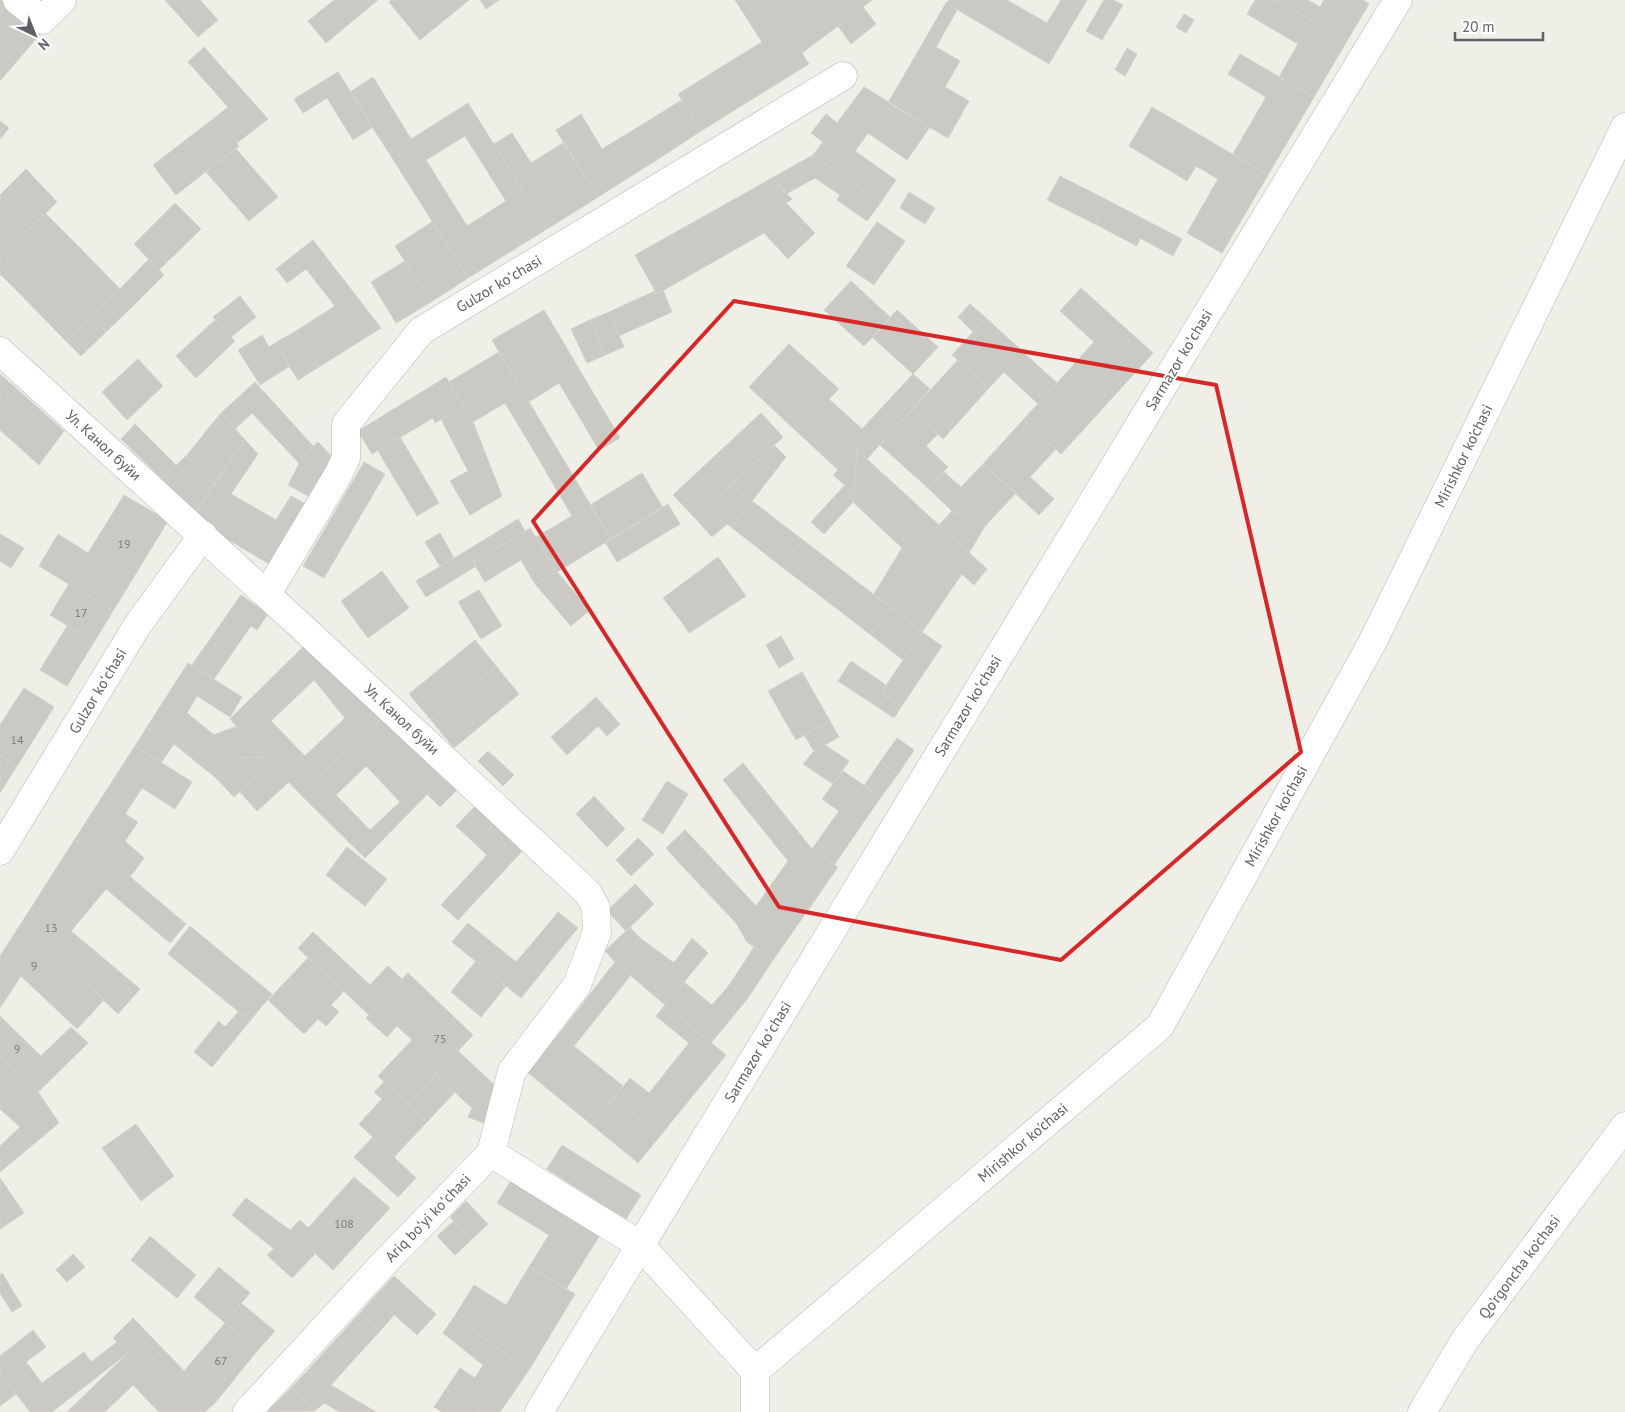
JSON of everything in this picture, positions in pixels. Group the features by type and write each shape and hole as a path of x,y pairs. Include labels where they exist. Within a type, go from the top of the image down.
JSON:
{"street":[{"path":"17,0 42,20 62,0"},
{"name":"Sarmazor koʻchasi","path":"539,1412 1398,0"},
{"name":"Gulzor koʻchasi","path":"267,594 343,466 346,458 346,424 421,331 844,76"},
{"name":"Mirishkor ko'chasi","path":"755,1371 1160,1026 1372,643 1625,127"},
{"name":"Ул. Канол буйи","path":"0,351 203,535 588,892 596,908 597,932 577,985 512,1071 491,1153"},
{"name":"Gulzor koʻchasi","path":"0,851 137,626 203,535"},
{"name":"Qo'rgoncha ko'chasi","path":"1422,1412 1465,1340 1625,1126"},
{"path":"491,1153 640,1245 755,1371 755,1412"},
{"name":"Ariq boʻyi koʻchasi","path":"247,1412 386,1262 491,1153"}],"highlighted area":[{"path":"734,301 1216,385 1301,752 1061,960 779,907 533,521"}],"building":[{"path":"0,0 7,5 0,13"},
{"path":"165,0 200,0 218,20 198,37"},
{"path":"334,0 378,0 326,43 308,21"},
{"path":"391,0 469,0 420,40 389,2"},
{"path":"480,0 499,0 486,9"},
{"path":"735,0 768,0 809,64 725,116 702,79 762,42"},
{"path":"768,0 872,0 863,7 876,24 851,44 838,26 802,53"},
{"path":"949,0 1007,0 1047,23 1061,0 1087,0 1049,64 946,3"},
{"path":"1104,0 1113,0 1123,5 1102,40 1086,31"},
{"path":"1255,0 1277,0 1347,41 1314,97 1279,77 1298,44 1247,14"},
{"path":"1277,0 1308,0 1320,7 1324,0 1363,0 1369,4 1347,41"},
{"path":"946,3 957,10 936,47 960,61 945,87 969,101 948,138 888,103"},
{"path":"7,5 42,32 0,81 0,13"},
{"path":"1184,14 1194,20 1186,33 1176,27"},
{"path":"204,47 268,119 237,143 217,116 228,107 188,62"},
{"path":"1127,48 1137,54 1125,76 1115,70"},
{"path":"1240,54 1314,97 1268,175 1233,154 1266,97 1228,74"},
{"path":"338,72 373,127 353,140 327,98 303,113 294,99"},
{"path":"373,77 411,139 389,153 350,92"},
{"path":"702,79 725,116 701,131 678,94"},
{"path":"864,87 930,127 907,160 868,133 855,151 896,180 881,202 813,155 823,142 811,133 826,114 837,123"},
{"path":"682,100 701,131 655,161 635,129"},
{"path":"468,103 547,229 468,278 389,153","holes":["465,136 506,201 467,226 426,160"]},
{"path":"1152,107 1268,175 1222,253 1187,233 1218,179 1196,166 1187,181 1129,146"},
{"path":"581,114 602,149 635,129 655,161 598,197 556,130"},
{"path":"217,116 239,146 176,195 153,165"},
{"path":"0,121 9,128 0,139"},
{"path":"512,133 531,163 563,143 598,197 547,229 494,144"},
{"path":"236,149 278,197 249,221 206,172"},
{"path":"813,155 881,202 867,221 837,200 840,195 815,178 786,194 772,178"},
{"path":"26,169 57,202 0,258 0,195"},
{"path":"1060,176 1107,200 1095,224 1047,200"},
{"path":"772,178 792,199 786,203 815,233 801,246 749,191"},
{"path":"749,191 801,246 788,259 764,233 657,294 635,255"},
{"path":"909,192 935,208 925,224 900,208"},
{"path":"1107,200 1182,239 1173,256 1140,238 1137,246 1095,224"},
{"path":"175,203 201,229 159,270 134,244"},
{"path":"45,213 78,246 24,298 0,274 0,258"},
{"path":"432,222 468,278 431,302 395,246"},
{"path":"877,222 905,241 874,285 846,266"},
{"path":"313,240 381,328 319,367 296,331 335,306 306,269 287,283 276,269"},
{"path":"78,246 120,289 66,341 24,298"},
{"path":"149,259 164,275 135,304 120,289"},
{"path":"405,261 431,302 396,323 371,282"},
{"path":"851,281 891,318 864,346 824,310"},
{"path":"1081,288 1153,353 1094,418 1057,383 1094,342 1060,311"},
{"path":"120,289 135,304 106,332 91,317"},
{"path":"663,290 672,312 619,336 609,312 655,291 657,294"},
{"path":"240,296 256,317 231,337 213,317"},
{"path":"970,304 986,318 973,332 958,317"},
{"path":"544,310 620,438 599,450 559,383 529,402 492,340"},
{"path":"897,310 938,347 913,374 872,337"},
{"path":"609,312 624,347 605,355 590,320"},
{"path":"91,317 106,332 81,356 66,341"},
{"path":"986,318 1057,383 1038,404 1004,372 989,388 952,355"},
{"path":"215,320 235,341 196,378 176,356"},
{"path":"590,320 605,355 587,363 571,329"},
{"path":"296,331 319,367 298,380 275,343"},
{"path":"262,335 269,347 275,343 290,366 260,385 238,350"},
{"path":"789,344 817,369 795,394 857,450 854,493 833,475 838,470 749,387"},
{"path":"499,352 556,447 538,458 505,403 473,422 449,382"},
{"path":"138,359 163,386 127,420 102,392"},
{"path":"958,360 989,388 943,439 912,410"},
{"path":"817,369 839,389 829,399 862,429 913,374 930,389 867,459 795,394"},
{"path":"0,374 17,389 0,408"},
{"path":"446,377 463,406 435,423 433,418 372,454 358,431"},
{"path":"255,382 313,446 297,461 252,413 235,429 221,413"},
{"path":"1057,383 1094,418 1061,454 1023,420"},
{"path":"17,389 64,431 39,465 0,430 0,408"},
{"path":"463,406 473,422 502,496 470,515 450,481 468,471 441,419"},
{"path":"912,410 938,434 926,446 948,467 928,488 880,445"},
{"path":"221,413 245,440 214,484 186,456"},
{"path":"761,413 783,437 739,478 717,454"},
{"path":"1023,420 1056,449 1030,477 1054,499 1039,515 983,464"},
{"path":"135,424 176,465 162,479 121,439"},
{"path":"400,437 439,503 417,516 378,451"},
{"path":"245,440 258,454 231,494 297,532 276,568 215,532 195,513"},
{"path":"318,442 337,462 314,499 288,485 299,464 297,461"},
{"path":"774,445 786,457 752,501 731,485"},
{"path":"556,447 611,539 557,572 536,537 572,516 538,458"},
{"path":"857,450 987,569 974,585 962,574 922,632 874,594 902,548 853,502"},
{"path":"717,454 739,478 695,518 673,495"},
{"path":"186,456 214,484 195,513 162,479"},
{"path":"364,462 385,474 324,578 303,566"},
{"path":"983,464 1016,493 985,526 952,511 928,488 943,471 961,487"},
{"path":"642,473 663,508 611,539 590,505"},
{"path":"731,485 752,501 731,527 727,524 712,537 695,518"},
{"path":"845,485 854,493 853,502 824,534 811,522"},
{"path":"124,495 168,521 113,611 39,566 58,534 88,553"},
{"path":"291,496 311,507 297,532 276,520"},
{"path":"752,501 803,540 782,567 731,527"},
{"path":"668,504 680,524 617,562 605,542"},
{"path":"952,511 985,526 969,553 939,525"},
{"path":"518,519 525,531 473,562 466,551"},
{"path":"530,528 557,572 535,584 521,560 485,582 473,562"},
{"path":"440,533 454,558 440,566 425,542"},
{"path":"0,534 24,548 11,568 0,561"},
{"path":"803,540 847,574 827,601 782,567"},
{"path":"466,551 476,566 426,597 416,581"},
{"path":"718,557 735,581 681,621 663,598"},
{"path":"382,571 409,608 368,638 341,601"},
{"path":"557,572 590,610 571,626 535,584"},
{"path":"847,574 891,608 871,635 827,601"},
{"path":"735,581 746,596 689,633 681,621"},
{"path":"69,584 113,611 94,642 50,615"},
{"path":"479,590 502,626 481,639 458,602"},
{"path":"241,595 268,614 257,630 251,626 214,679 192,665"},
{"path":"891,608 922,632 903,660 871,635"},
{"path":"67,626 94,642 67,686 40,670"},
{"path":"922,632 942,646 901,707 881,693"},
{"path":"781,636 794,659 779,668 766,645"},
{"path":"317,637 381,718 300,794 230,719 301,649","holes":["314,680 345,718 305,756 271,721"]},
{"path":"475,640 496,666 431,720 409,694"},
{"path":"851,661 886,685 881,693 886,696 879,708 838,681"},
{"path":"188,663 242,697 230,717 197,696 187,713 214,735 237,726 265,757 237,758 216,778 174,744 147,727"},
{"path":"496,666 519,694 454,748 431,720"},
{"path":"802,672 830,721 796,740 768,691"},
{"path":"24,688 54,707 17,766 0,755 0,725"},
{"path":"886,696 901,707 894,718 879,708"},
{"path":"596,697 620,724 607,736 598,726 567,755 551,737"},
{"path":"381,718 443,778 365,858 300,794","holes":["366,766 400,802 370,830 336,795"]},
{"path":"830,721 839,737 814,751 804,735"},
{"path":"147,727 174,744 161,763 135,746"},
{"path":"897,738 914,750 898,774 880,762"},
{"path":"825,745 849,761 833,784 803,764 814,751"},
{"path":"135,746 192,782 175,809 142,788 125,814 138,822 125,841 144,858 130,877 115,864 75,839"},
{"path":"488,751 514,775 503,786 478,761"},
{"path":"0,755 17,766 0,793"},
{"path":"265,757 271,763 234,797 216,778 237,758"},
{"path":"880,762 898,774 881,797 864,786"},
{"path":"271,763 289,782 257,811 240,792"},
{"path":"743,763 812,849 838,867 773,960 747,942 736,923 685,869 704,850 756,906 788,861 723,780"},
{"path":"843,771 881,797 834,865 812,849 839,811 822,799"},
{"path":"443,778 457,790 440,807 427,794"},
{"path":"667,781 688,794 663,834 642,820"},
{"path":"594,796 625,829 607,847 576,814"},
{"path":"479,802 527,846 458,920 441,905 487,855 456,826"},
{"path":"685,830 704,850 685,869 666,848"},
{"path":"638,838 654,854 631,876 616,860"},
{"path":"75,839 115,864 186,924 170,943 106,889 71,931 140,989 118,1014 22,922"},
{"path":"347,847 387,879 365,906 326,875"},
{"path":"635,884 654,904 626,931 607,911"},
{"path":"558,912 578,928 554,957 534,941"},
{"path":"22,922 104,1000 77,1029 21,976 0,1008 0,956"},
{"path":"468,923 516,962 534,941 554,957 521,998 452,942"},
{"path":"190,926 272,994 250,1021 168,954"},
{"path":"630,927 640,938 615,962 605,951"},
{"path":"313,932 370,985 388,966 402,979 369,1015 298,948"},
{"path":"640,938 674,963 692,938 708,953 665,1005 615,962"},
{"path":"754,947 773,960 748,998 730,984"},
{"path":"308,958 344,991 331,1005 339,1012 326,1026 318,1019 304,1034 268,1000"},
{"path":"476,961 506,986 481,1017 451,992"},
{"path":"615,962 631,975 574,1046 559,1034"},
{"path":"408,973 473,1035 408,1104 378,1076 412,1040 397,1026 387,1037 366,1018"},
{"path":"684,982 712,1005 730,984 748,998 711,1043 665,1005"},
{"path":"665,1005 726,1055 660,1136 614,1098 630,1078 649,1093 689,1043 656,1016"},
{"path":"239,1011 250,1021 212,1067 194,1052 219,1021 225,1027"},
{"path":"0,1016 41,1056 71,1027 88,1043 38,1092 0,1056"},
{"path":"559,1034 623,1086 592,1125 527,1072"},
{"path":"458,1051 499,1089 486,1124 468,1117 472,1108 436,1075"},
{"path":"0,1056 38,1092 59,1123 0,1172 0,1146 20,1127 0,1109"},
{"path":"436,1075 455,1092 427,1122 408,1104"},
{"path":"384,1082 427,1122 394,1157 359,1124 382,1099 374,1092"},
{"path":"614,1098 660,1136 638,1163 592,1125"},
{"path":"136,1124 174,1176 141,1201 102,1148"},
{"path":"373,1137 416,1178 398,1197 354,1157"},
{"path":"562,1145 619,1181 603,1205 547,1169"},
{"path":"354,1177 390,1208 333,1270 290,1230 300,1220 308,1228"},
{"path":"513,1177 602,1232 566,1289 529,1267 549,1235 497,1203"},
{"path":"0,1178 24,1213 0,1229"},
{"path":"619,1181 641,1195 626,1219 603,1205"},
{"path":"246,1198 290,1230 315,1254 292,1278 267,1255 274,1249 232,1215"},
{"path":"466,1201 488,1224 471,1240 450,1217"},
{"path":"454,1221 471,1240 455,1255 437,1236"},
{"path":"150,1236 196,1275 177,1298 131,1260"},
{"path":"73,1254 85,1267 67,1282 56,1270"},
{"path":"219,1267 250,1293 225,1323 194,1297"},
{"path":"529,1267 575,1294 529,1370 454,1317 474,1285 506,1305"},
{"path":"2,1273 22,1306 12,1312 0,1293 0,1275"},
{"path":"394,1276 436,1314 417,1335 374,1297"},
{"path":"374,1297 394,1315 380,1331 360,1313"},
{"path":"241,1303 275,1331 258,1350 225,1323"},
{"path":"360,1313 380,1331 358,1355 338,1337"},
{"path":"454,1317 529,1370 500,1412 481,1412 446,1389 460,1368 475,1378 483,1365 443,1333"},
{"path":"133,1318 163,1349 143,1368 113,1338"},
{"path":"225,1323 258,1350 215,1403 184,1371"},
{"path":"33,1330 46,1347 26,1362 42,1383 84,1352 91,1362 117,1342 128,1353 52,1412 30,1412 0,1373 0,1356"},
{"path":"338,1337 358,1355 331,1385 307,1371"},
{"path":"163,1349 215,1403 205,1412 159,1412 133,1385 105,1412 67,1412 128,1353 143,1368"},
{"path":"307,1371 376,1412 340,1412 324,1403 315,1411 292,1387"},
{"path":"0,1373 16,1394 0,1406"},
{"path":"292,1387 315,1411 267,1412"},
{"path":"446,1389 481,1412 442,1412 434,1407"}]}
